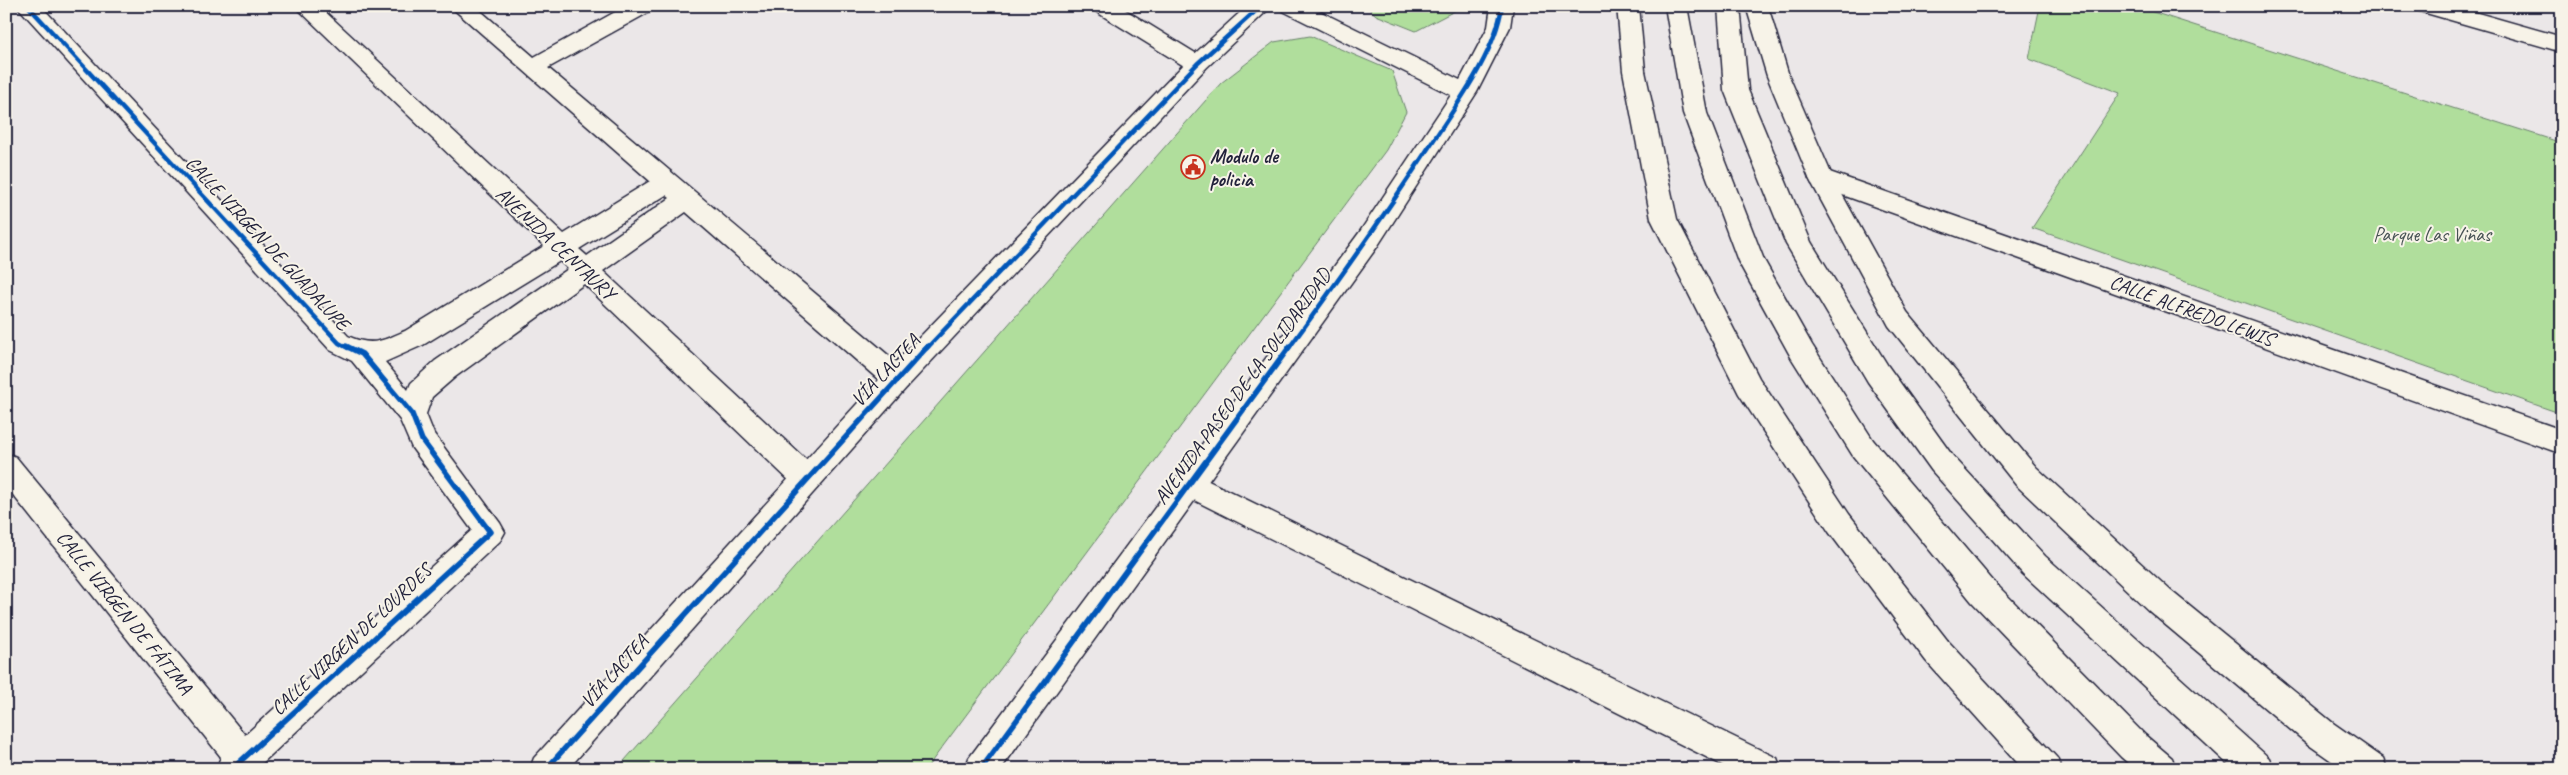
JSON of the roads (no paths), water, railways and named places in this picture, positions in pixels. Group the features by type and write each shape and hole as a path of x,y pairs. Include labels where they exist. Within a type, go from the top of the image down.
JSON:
{"street":[{"name":"CALLE VIRGEN DE GUADALUPE","path":"28,6 339,343 362,354 412,414 422,440 490,532"},
{"name":"AVENIDA CENTAURY","path":"306,6 807,479"},
{"path":"461,6 897,379"},
{"path":"533,67 643,6"},
{"path":"1103,6 1197,64"},
{"name":"VÍA LACTEA","path":"546,769 897,379 1197,64 1261,6"},
{"path":"1291,6 1465,92"},
{"name":"AVENIDA PASEO DE LA SOLIDARIDAD","path":"981,769 1368,240 1465,92 1499,27 1502,6"},
{"path":"1628,6 1634,70 1664,219 1749,386 1839,523 1937,651 2045,769"},
{"path":"1676,6 1695,113 1751,261 1802,352 1858,440 1983,592 2133,746 2160,769"},
{"path":"1729,6 1736,90 1799,244 1878,374 1942,463 2034,565 2257,769"},
{"path":"1756,6 1778,76 1822,178 1898,319 2026,476 2160,601 2321,734 2371,769"},
{"path":"2427,6 2562,45"},
{"name":"CALLE ALFREDO LEWIS","path":"1822,178 2562,442"},
{"path":"362,354 387,351 414,338 668,182"},
{"path":"412,414 422,391 445,369 687,199"},
{"name":"CALLE VIRGEN DE FÁTIMA","path":"6,465 238,764"},
{"path":"1190,484 1765,769"},
{"name":"CALLE VIRGEN DE LOURDES","path":"238,764 490,532"}],"place":[{"name":"Modulo de policia","path":"1193,167"}],"park label":[{"name":"Parque Las Viñas","path":"2432,234"}]}
